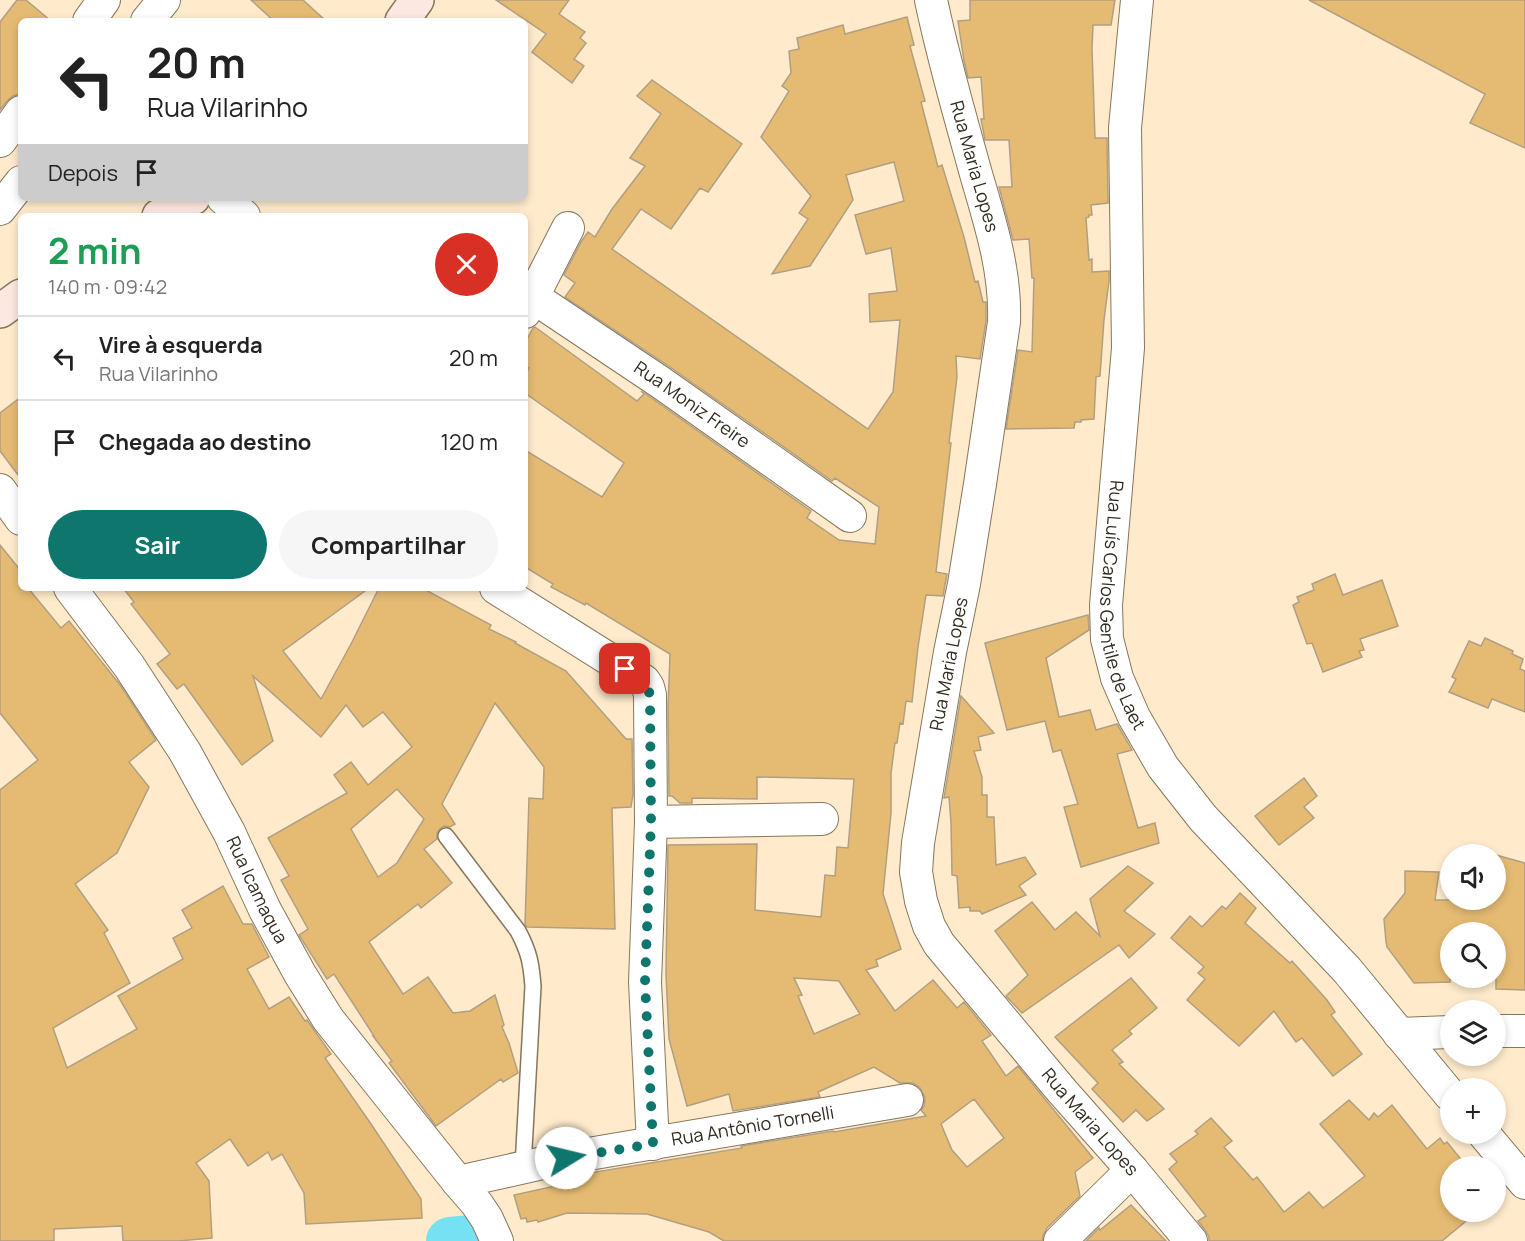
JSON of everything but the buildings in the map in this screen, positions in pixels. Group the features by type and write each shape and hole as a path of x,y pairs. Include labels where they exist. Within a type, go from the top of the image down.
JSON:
{"main road":[{"path":"404,18 417,0"},
{"path":"165,213 187,201"},
{"path":"0,311 18,298"}],"street":[{"path":"91,18 104,0"},
{"path":"149,18 164,0"},
{"name":"Rua Maria Lopes","path":"931,0 945,60 991,226 1005,303 964,584 944,686 918,843 917,882 928,927 939,944 1191,1241"},
{"name":"Rua Luís Carlos Gentile de Laet","path":"1137,0 1125,128 1128,348 1106,605 1107,639 1117,678 1134,717 1164,767 1203,818 1347,970 1440,1083"},
{"path":"0,141 18,116"},
{"path":"0,209 18,186"},
{"path":"226,201 240,213"},
{"path":"529,305 568,228"},
{"name":"Rua Moniz Freire","path":"529,305 660,382 849,516"},
{"path":"0,490 18,515"},
{"name":"Rua Icamaqua","path":"72,591 129,666 185,752 229,832 270,919 328,1019 477,1204 487,1219 496,1241"},
{"path":"501,591 644,681 648,687 650,695 651,822 645,982 653,1144"},
{"path":"651,822 822,819"},
{"path":"1506,1031 1525,1031"},
{"path":"1399,1034 1440,1032"},
{"name":"Rua Antônio Tornelli","path":"458,1182 566,1158 907,1100"},
{"path":"1492,1144 1525,1183"},
{"path":"1060,1241 1132,1170"}],"lane":[{"path":"446,836 518,931 527,948 533,986 523,1167"}],"waterway":[{"path":"450,1241 472,1239"}],"route":[{"path":"566,1158 653,1144 645,982 651,822 650,695 644,681 625,669"}]}
